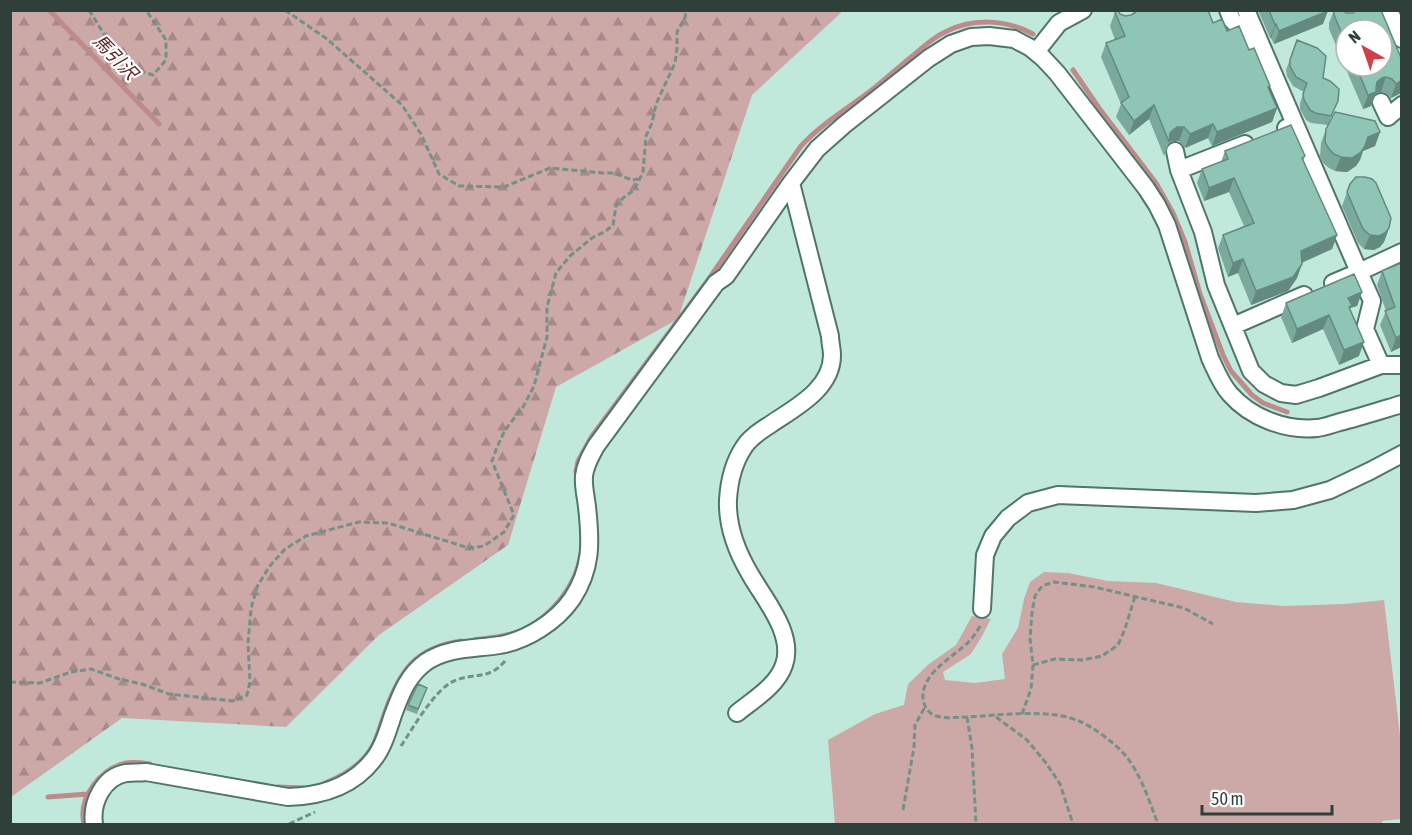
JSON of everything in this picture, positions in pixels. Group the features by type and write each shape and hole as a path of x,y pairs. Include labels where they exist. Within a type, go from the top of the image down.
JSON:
{"street":[{"path":"1036,52 1059,23 1083,10"},
{"path":"1228,10 1232,20 1264,52"},
{"path":"1246,10 1372,301 1365,329 1381,365"},
{"path":"1389,10 1401,39"},
{"path":"94,825 94,807 98,794 110,781 124,773 146,772 288,797 304,797 334,789 346,783 373,760 383,742 403,687 426,662 441,654 524,638 543,627 562,611 572,599 584,575 589,557 590,536 584,476 588,460 602,438 716,283 726,276 817,149 929,58 971,37 989,36 1014,39 1036,52 1057,73 1157,205 1176,249 1210,358 1219,378 1230,394 1245,409 1263,419 1297,428 1318,428 1401,404"},
{"path":"1384,109 1401,105"},
{"path":"1179,170 1295,124"},
{"path":"1175,152 1179,170 1203,232 1216,285 1251,371 1264,384 1281,393 1296,395 1381,365 1401,365"},
{"path":"737,713 775,681 785,664 786,644 780,622 749,572 736,545 730,523 729,483 744,447 758,433 803,403 819,389 828,375 832,356 830,336 791,183"},
{"path":"1233,326 1401,252"},
{"path":"982,609 985,555 993,536 1008,518 1028,503 1058,495 1256,503 1293,500 1330,490 1401,454"}],"path":[{"path":"89,10 117,55 134,69 153,75 166,60 166,40 146,10"},
{"path":"285,10 327,39 402,105 421,134 439,174 459,186 504,187 550,168 614,172 632,180 639,179"},
{"path":"10,682 40,683 71,672 91,669 169,694 233,701 247,695 250,682 248,643 251,609 257,587 269,567 285,549 306,536 358,522 388,523 469,548 484,546 504,532 514,515 492,461 505,430 523,407 534,386 547,337 547,307 556,273 570,256 591,238 613,225 616,206 634,190 643,172 646,136 652,123 656,104 675,63 677,32 685,18 686,10"},
{"path":"1022,714 1031,689 1032,612 1035,596 1042,586 1054,582 1094,587 1135,596 1184,608 1213,624"},
{"path":"1033,665 1055,659 1082,660 1102,656 1118,645 1135,596"},
{"path":"982,609 981,625 972,638 933,673 925,685 922,695 925,707 934,715 948,719 1022,714 1059,715 1081,722 1101,734 1125,754 1139,777 1158,825"},
{"path":"396,754 438,693 453,681 487,675 499,668 506,660 509,642"},
{"path":"903,810 914,747 915,725 925,707"},
{"path":"995,716 1027,740 1046,763 1060,783 1073,825"},
{"path":"967,717 972,748 976,825"},
{"path":"289,825 316,811"}],"green space":[{"path":"11,10 843,11 752,95 678,319 556,387 508,545 379,635 286,727 122,718 11,797"},
{"path":"1044,572 1068,573 1108,581 1156,583 1236,602 1284,606 1384,600 1401,744 1401,819 1382,821 1382,824 835,824 828,740 875,714 904,705 908,684 929,664 956,645 972,616 991,619 971,654 943,672 945,680 975,683 1005,679 1002,654 1018,628 1030,582"}],"building":[{"path":"1118,10 1125,16 1135,13 1136,10 1208,10 1213,23 1222,19 1227,31 1239,26 1249,50 1254,48 1277,108 1217,132 1213,124 1190,134 1184,127 1177,127 1170,133 1169,142 1154,105 1134,121 1121,103 1129,97 1106,43 1125,36 1115,12"},
{"path":"1269,10 1327,10 1328,11 1279,31"},
{"path":"1334,10 1353,13 1356,10 1381,10 1384,18 1335,18"},
{"path":"1297,40 1317,48 1326,56 1323,78 1339,89 1338,101 1331,116 1315,113 1310,110 1304,100 1303,94 1307,83 1296,77 1290,66"},
{"path":"1394,41 1401,58 1401,81 1396,84 1389,78 1394,78"},
{"path":"1361,78 1382,78 1377,82 1376,92 1368,95"},
{"path":"1335,112 1375,121 1380,132 1368,137 1361,152 1352,158 1334,154 1325,142 1326,129"},
{"path":"1291,125 1305,156 1302,158 1337,235 1301,251 1302,264 1293,277 1256,291 1243,259 1233,263 1223,235 1254,223 1234,178 1209,188 1202,169 1228,159 1225,151"},
{"path":"1356,177 1372,179 1376,183 1391,218 1389,228 1379,236 1370,235 1363,229 1347,192"},
{"path":"1401,263 1401,335 1396,338 1385,311 1395,307 1382,271"},
{"path":"1354,274 1362,292 1348,298 1352,305 1349,307 1364,342 1344,350 1329,315 1297,329 1286,303"},
{"path":"418,684 427,688 418,709 408,705"}],"waterway":[{"name":"馬引沢","path":"49,10 159,124"},
{"path":"576,472 578,461 592,436 708,280 801,146 809,138 929,42 955,27 989,22 1012,25 1033,34"},
{"path":"1073,70 1156,183 1173,213 1185,242 1200,294 1231,371 1252,395 1263,403 1287,412"},
{"path":"474,640 515,633 527,628 549,612 567,591 581,553"},
{"path":"325,783 352,769 368,753 397,684 411,663 432,649 461,641"},
{"path":"84,824 84,804 88,794 100,778 116,766 126,763 150,764"},
{"path":"278,787 304,788"},
{"path":"48,797 88,794"}]}
